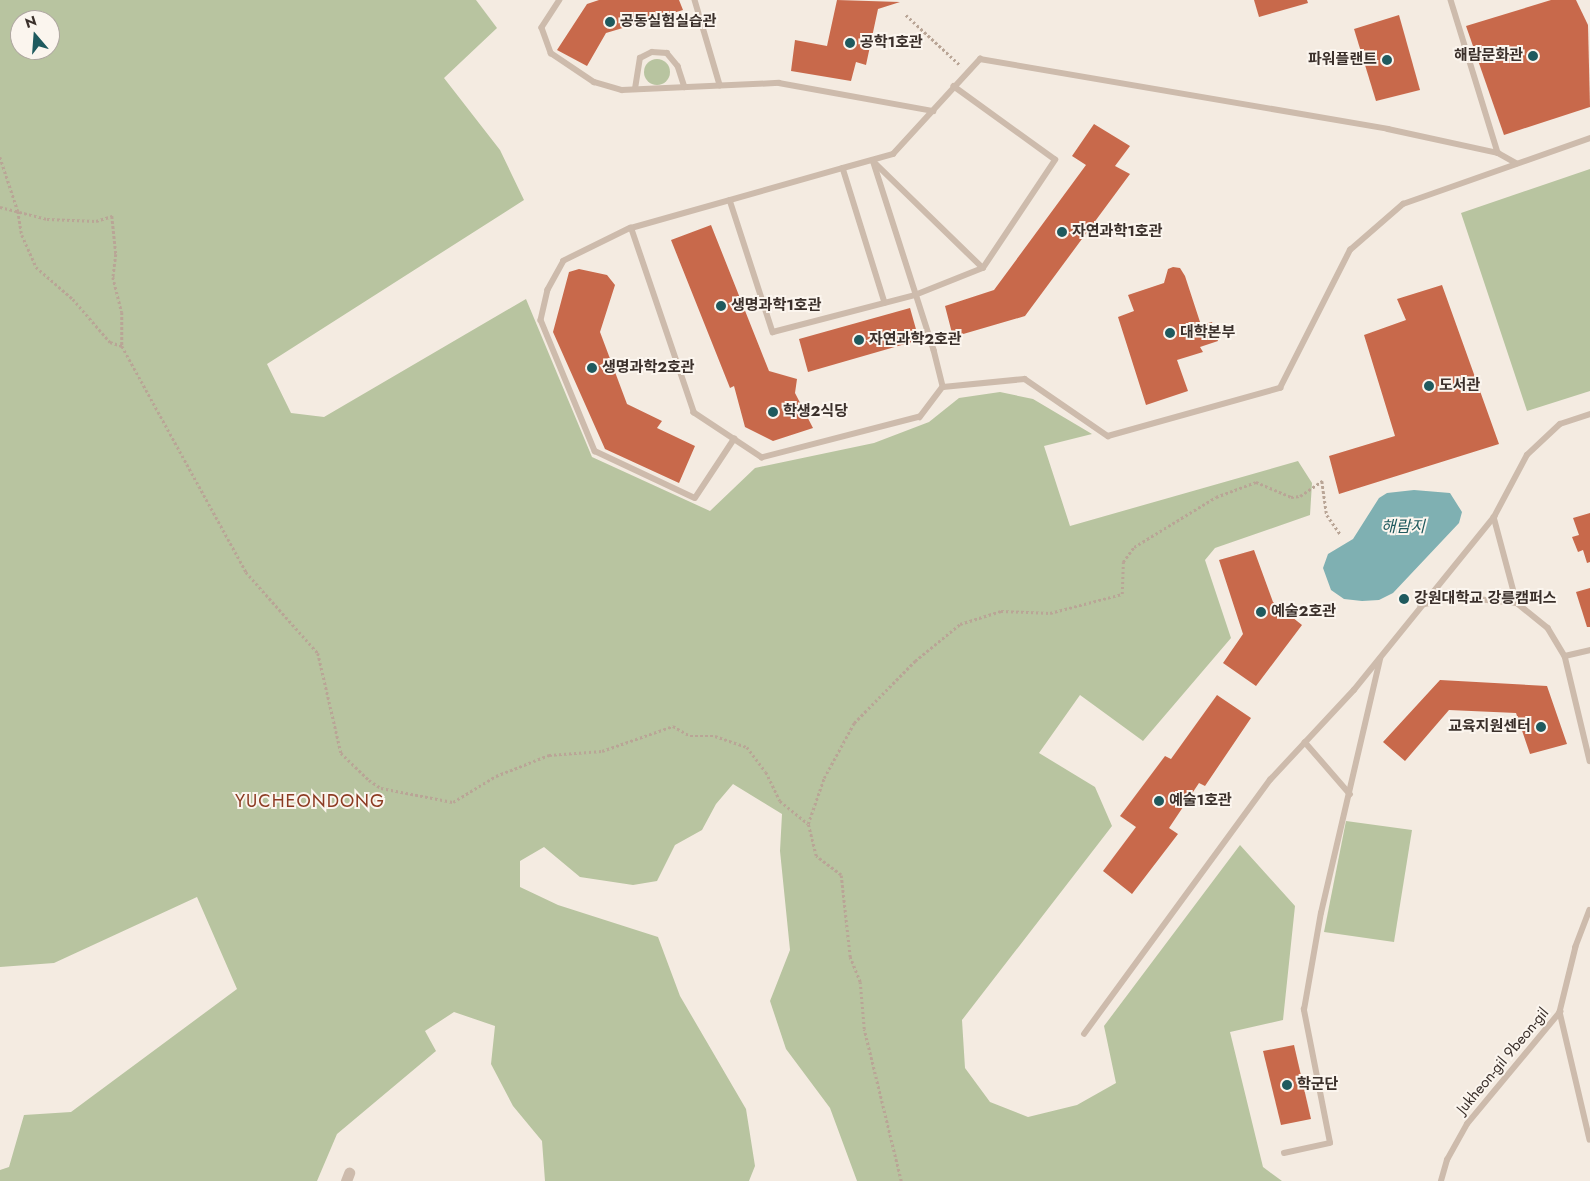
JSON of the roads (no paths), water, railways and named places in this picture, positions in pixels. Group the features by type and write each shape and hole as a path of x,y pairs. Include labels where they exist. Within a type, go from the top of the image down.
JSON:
{"lane":[{"path":"560,0 542,28 550,53 594,82 622,90 779,83 933,111"},
{"path":"695,0 720,85"},
{"path":"1451,0 1498,153"},
{"path":"635,89 640,58 652,52 667,53 678,66 685,87"},
{"path":"734,439 695,498 595,451 541,320 548,290 564,261 631,228 893,154 980,59 1388,129 1498,153 1516,163"},
{"path":"730,200 773,332 916,295 983,268 1055,160 954,87"},
{"path":"631,228 694,413 762,458 920,417 943,387 1025,378 1108,436 1280,388 1350,250 1403,204 1590,138"},
{"path":"873,160 983,268"},
{"path":"873,160 943,387"},
{"path":"843,168 885,303"},
{"path":"1084,1034 1270,780 1354,690 1420,605 1494,517 1527,455 1560,424 1590,414"},
{"path":"1494,517 1517,603"},
{"path":"1420,605 1457,597 1517,603 1548,628 1565,656 1590,761"},
{"path":"1565,656 1590,650"},
{"path":"1284,1152 1330,1143 1304,1010 1321,913 1350,794 1380,656"},
{"path":"1305,742 1350,794"},
{"path":"1590,910 1588,925 1576,946 1560,1012 1590,1140"},
{"name":"Jukheon-gil 9beon-gil","path":"1441,1181 1447,1160 1467,1124 1560,1012"}],"water":[{"name":"해람지","path":"1414,490 1450,493 1462,512 1459,523 1393,593 1379,600 1362,601 1344,599 1331,590 1323,568 1328,554 1353,539 1379,498 1387,493"}],"place":[{"name":"공동실험실습관","path":"610,22"},
{"name":"공학1호관","path":"850,43"},
{"name":"해람문화관","path":"1533,56"},
{"name":"파워플랜트","path":"1387,60"},
{"name":"자연과학1호관","path":"1062,232"},
{"name":"생명과학1호관","path":"721,306"},
{"name":"대학본부","path":"1170,333"},
{"name":"자연과학2호관","path":"859,340"},
{"name":"생명과학2호관","path":"592,368"},
{"name":"도서관","path":"1429,386"},
{"name":"학생2식당","path":"773,412"},
{"name":"강원대학교 강릉캠퍼스","path":"1404,599"},
{"name":"예술2호관","path":"1261,612"},
{"name":"교육지원센터","path":"1541,727"},
{"name":"예술1호관","path":"1159,801"},
{"name":"학군단","path":"1287,1085"}],"district":[{"name":"YUCHEONDONG","path":"310,801"}]}
